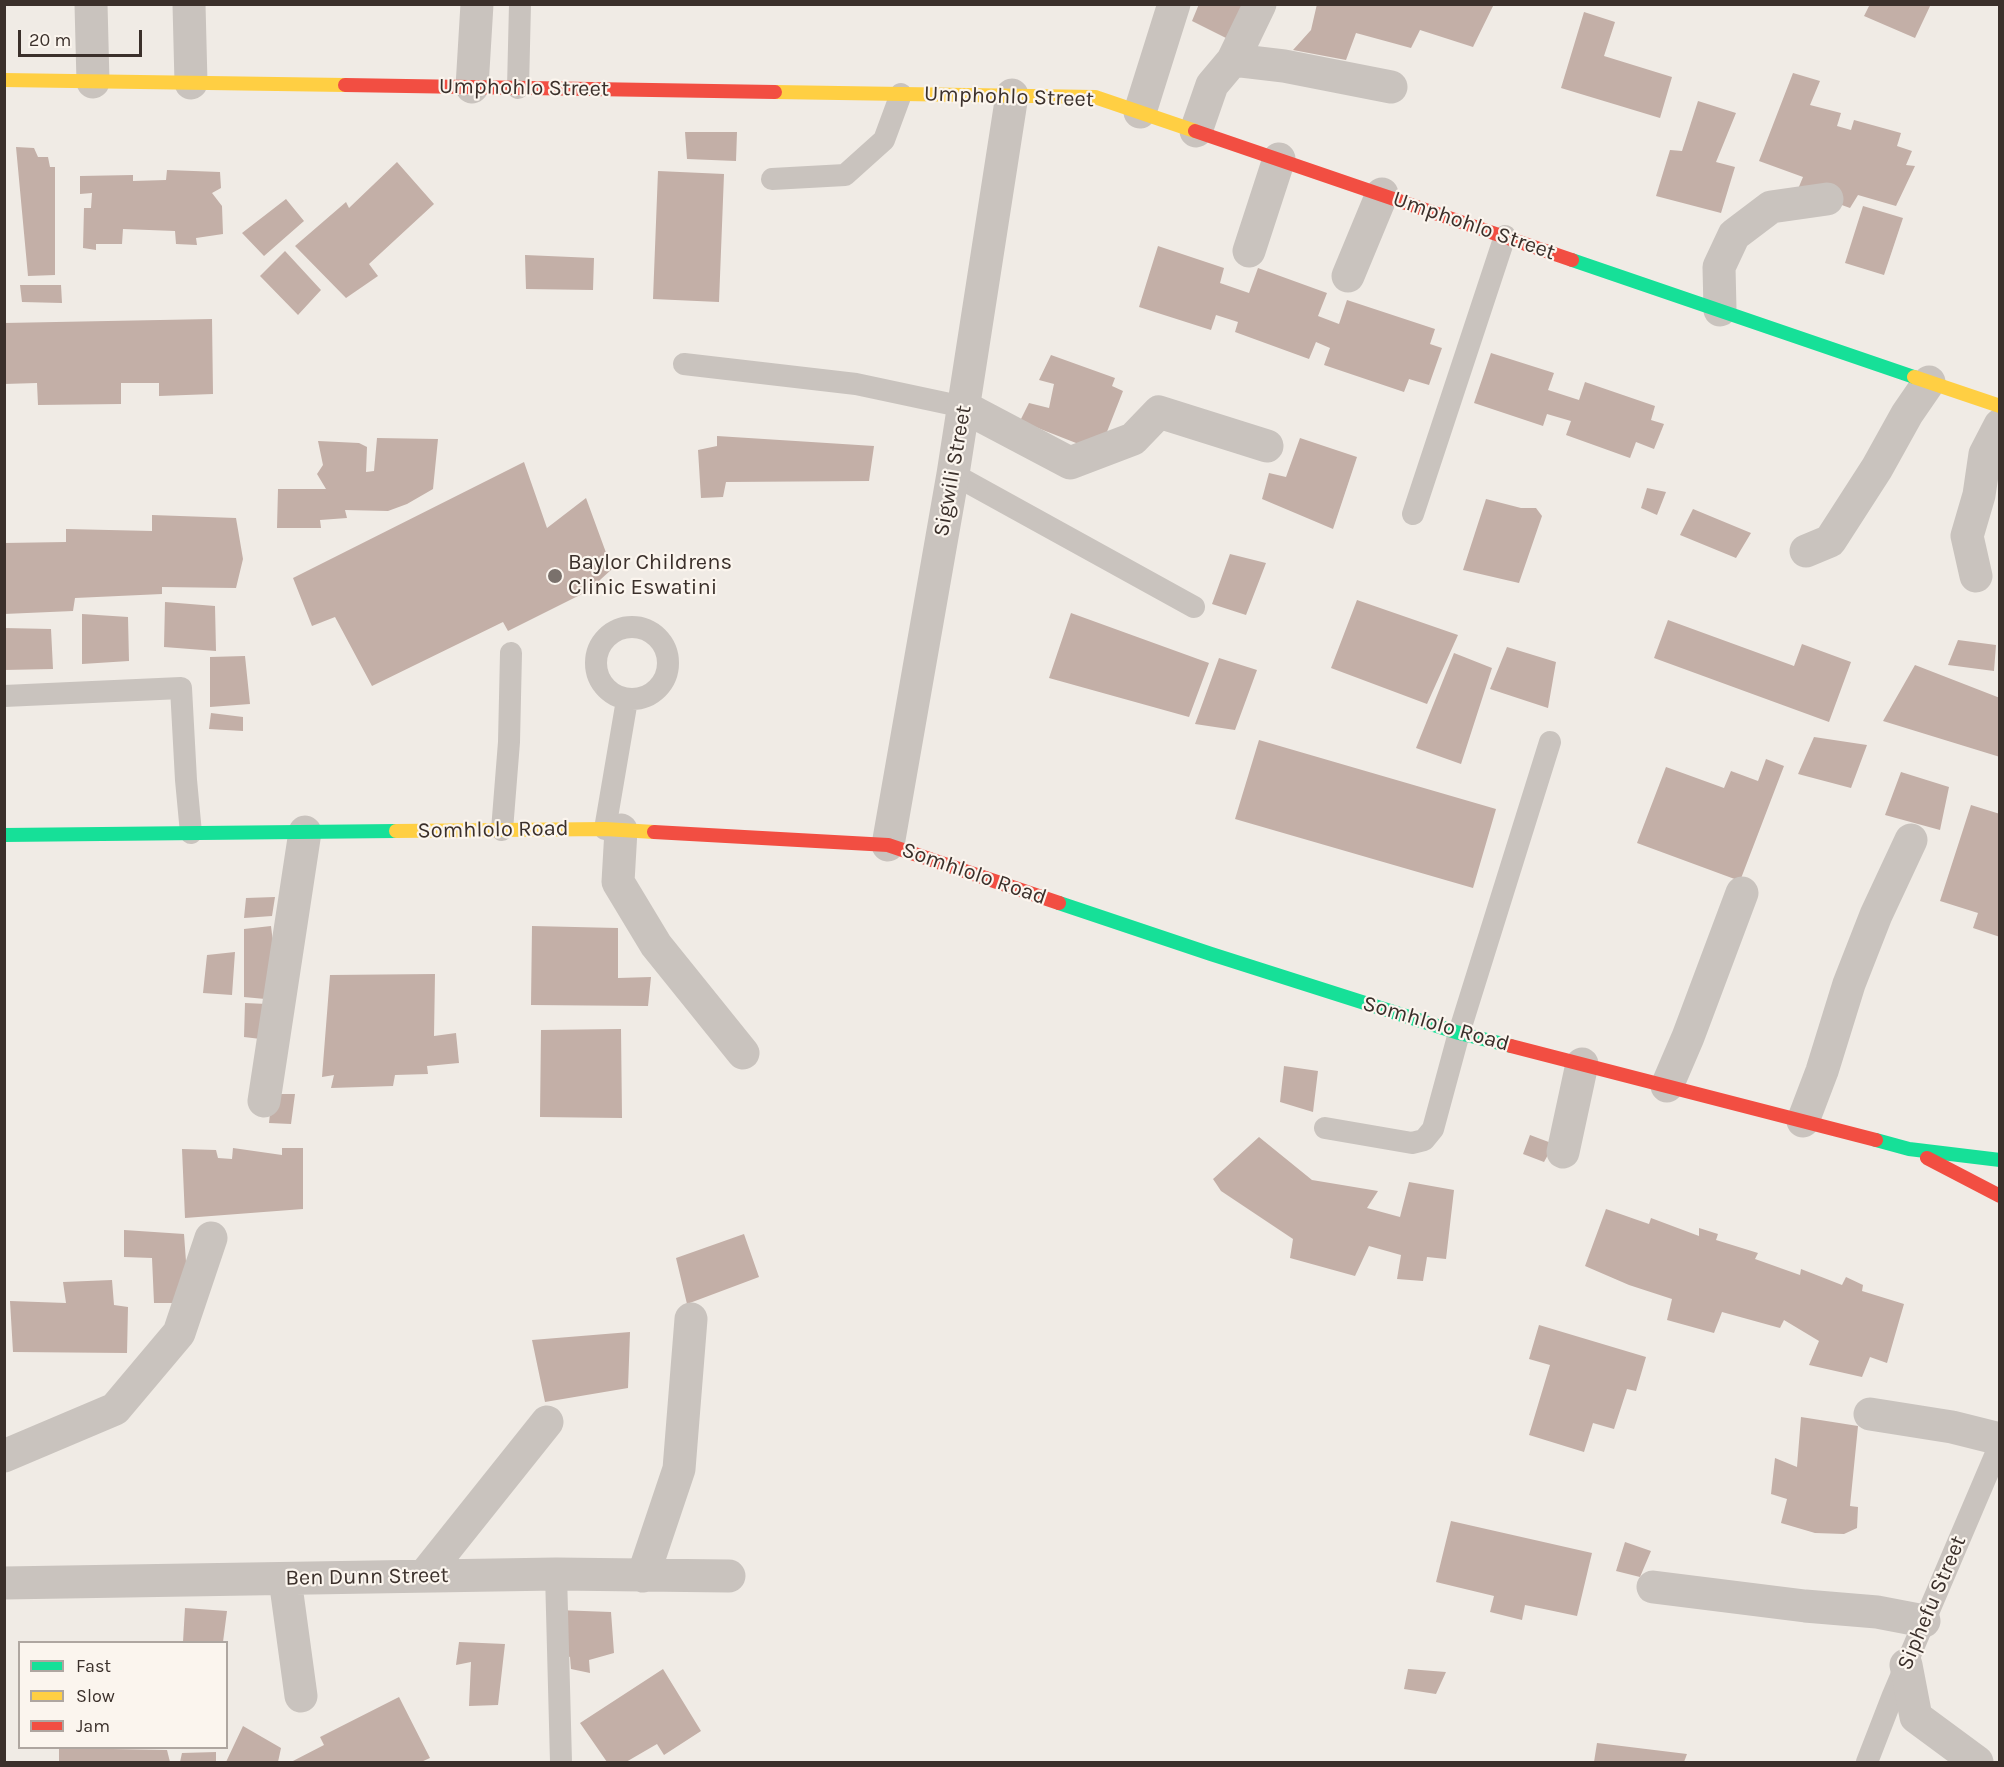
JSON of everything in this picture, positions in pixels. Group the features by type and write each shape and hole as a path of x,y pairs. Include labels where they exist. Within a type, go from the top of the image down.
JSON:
{"main road":[{"name":"Umphohlo Street","path":"4,80 1095,97 2000,406"},
{"name":"Somhlolo Road","path":"4,835 613,829 888,845 1211,954 1459,1033 1909,1149 2000,1160"},
{"name":"Somhlolo Road","path":"1909,1149 2000,1196"}],"street":[{"path":"91,4 93,82"},
{"path":"189,4 191,83"},
{"path":"472,87 477,4"},
{"path":"1140,112 1174,4"},
{"path":"1196,131 1212,85 1233,60 1260,4"},
{"path":"1233,60 1284,66 1391,87"},
{"name":"Sigwili Street","path":"888,845 953,474 1012,95"},
{"path":"1249,251 1279,159"},
{"path":"1348,276 1382,195"},
{"path":"1720,310 1719,267 1734,235 1772,207 1827,199"},
{"path":"1806,551 1830,541 1929,382"},
{"path":"964,407 1070,463 1133,439 1159,412 1267,446"},
{"path":"1976,576 1967,536 1979,495 1985,454 2000,425"},
{"path":"613,829 618,882 656,945 743,1053"},
{"path":"264,1101 305,832"},
{"path":"1803,1121 1876,915 1911,840"},
{"path":"1666,1086 1688,1038 1742,893"},
{"path":"1563,1152 1582,1064"},
{"path":"4,1456 115,1409 179,1333 211,1238"},
{"path":"643,1576 679,1468 692,1319"},
{"path":"1870,1414 1952,1427 2000,1439"},
{"path":"424,1576 547,1422"},
{"name":"Ben Dunn Street","path":"4,1582 556,1574 729,1576"},
{"path":"285,1578 302,1696"},
{"path":"1653,1587 1805,1606 1877,1612 1924,1621"},
{"path":"1906,1665 1916,1717 1977,1762"}],"lane":[{"path":"519,88 520,4"},
{"path":"772,178 845,175 884,140 901,94"},
{"path":"1413,514 1505,236"},
{"path":"684,364 856,384 964,407"},
{"path":"953,474 1194,607"},
{"path":"502,830 509,742 511,653"},
{"path":"4,696 181,688 191,833"},
{"path":"613,829 627,700"},
{"path":"1325,1128 1412,1143 1424,1140 1432,1129 1459,1033 1551,742"},
{"name":"Siphefu Street","path":"1868,1762 1924,1621 2000,1444"},
{"path":"556,1574 561,1762"}],"building":[{"path":"1199,4 1251,4 1238,44 1192,21"},
{"path":"1317,4 1494,4 1473,47 1420,30 1411,48 1356,33 1346,60 1293,50 1311,30"},
{"path":"1870,4 1931,4 1915,38 1864,16"},
{"path":"1584,12 1615,22 1604,56 1672,77 1660,118 1561,88"},
{"path":"1793,73 1820,81 1810,105 1841,113 1837,126 1851,130 1854,120 1901,133 1897,146 1912,151 1906,165 1915,166 1896,206 1858,195 1850,208 1798,189 1803,177 1759,161"},
{"path":"1698,101 1736,113 1716,162 1735,167 1721,213 1656,196 1670,150 1682,151"},
{"path":"685,132 737,132 736,161 687,159"},
{"path":"16,147 34,148 38,157 48,157 50,167 55,167 55,275 28,276"},
{"path":"397,162 434,204 369,264 378,276 346,298 295,246 346,202 349,208"},
{"path":"167,170 220,172 221,188 212,193 222,206 223,234 196,238 197,245 176,244 175,231 123,229 122,244 96,244 96,250 83,248 84,208 91,208 92,193 80,194 80,176 133,175 133,181 166,180"},
{"path":"658,171 724,174 719,302 653,299"},
{"path":"286,199 304,221 264,256 242,233"},
{"path":"1863,206 1903,218 1884,275 1845,263"},
{"path":"1158,246 1224,268 1220,283 1249,293 1258,268 1327,293 1318,316 1339,324 1347,300 1435,329 1430,344 1442,348 1429,385 1409,379 1404,392 1324,365 1330,348 1316,342 1309,359 1235,332 1238,322 1216,315 1211,330 1139,307"},
{"path":"285,251 321,290 298,315 260,276"},
{"path":"525,255 594,258 593,290 526,289"},
{"path":"20,285 61,285 62,303 22,302"},
{"path":"212,319 213,394 159,396 159,383 121,383 121,404 38,405 37,383 4,384 4,323"},
{"path":"1491,353 1554,373 1548,390 1579,400 1585,382 1655,406 1651,420 1664,424 1654,449 1636,442 1630,458 1566,435 1571,421 1547,414 1543,426 1474,403"},
{"path":"1051,355 1115,378 1112,386 1123,391 1099,452 1020,421 1029,403 1049,408 1054,384 1039,380"},
{"path":"717,436 874,446 869,481 726,482 723,497 701,498 698,450 717,446"},
{"path":"377,438 438,439 433,489 407,504 388,511 345,510 347,518 320,520 321,528 277,528 278,489 326,489 317,474 323,465 318,441 359,443 367,447 366,472 374,471"},
{"path":"1300,438 1357,457 1333,529 1262,499 1269,473 1286,477"},
{"path":"524,462 547,528 586,498 612,569 588,591 508,631 503,622 372,686 335,617 312,626 293,578"},
{"path":"1647,488 1666,492 1657,515 1641,508"},
{"path":"1486,499 1521,508 1536,508 1542,516 1519,583 1463,570"},
{"path":"1693,509 1751,533 1736,558 1680,535"},
{"path":"152,515 236,518 243,559 236,588 162,587 162,594 75,598 73,611 4,614 4,543 66,542 66,529 152,531"},
{"path":"1230,554 1266,563 1246,615 1212,604"},
{"path":"1357,600 1458,635 1427,704 1331,668"},
{"path":"165,602 215,606 216,651 164,647"},
{"path":"1071,613 1209,663 1189,717 1049,678"},
{"path":"82,614 128,617 129,661 82,664"},
{"path":"1668,620 1794,666 1802,644 1851,662 1829,722 1654,658"},
{"path":"4,628 51,629 53,669 4,670"},
{"path":"1958,640 1996,645 1994,671 1948,665"},
{"path":"1507,647 1556,662 1548,708 1490,689"},
{"path":"1454,653 1492,668 1461,764 1416,748"},
{"path":"245,656 250,704 210,707 210,657"},
{"path":"1219,658 1257,670 1235,730 1195,724"},
{"path":"1915,665 2000,698 2000,757 1883,721"},
{"path":"211,713 243,717 243,731 209,729"},
{"path":"1814,737 1867,745 1851,788 1798,774"},
{"path":"1259,740 1496,809 1473,888 1235,819"},
{"path":"1766,759 1784,766 1740,881 1637,843 1666,767 1724,788 1731,771 1758,781"},
{"path":"1901,772 1949,787 1940,830 1885,815"},
{"path":"1971,805 2000,814 2000,937 1973,928 1978,913 1940,901"},
{"path":"275,897 272,916 244,918 246,898"},
{"path":"271,926 276,1000 244,997 244,929"},
{"path":"532,926 618,928 618,978 651,977 648,1006 531,1005"},
{"path":"235,952 232,995 203,993 207,955"},
{"path":"435,974 434,1036 456,1033 459,1063 427,1066 428,1074 395,1075 393,1086 331,1088 334,1075 322,1077 330,975"},
{"path":"245,1003 267,1004 269,1040 244,1037"},
{"path":"621,1029 622,1118 540,1117 541,1030"},
{"path":"1284,1066 1318,1071 1313,1112 1280,1102"},
{"path":"272,1094 295,1094 291,1124 269,1123"},
{"path":"1530,1135 1554,1144 1544,1162 1523,1154"},
{"path":"1259,1137 1312,1180 1378,1191 1367,1208 1400,1217 1409,1182 1454,1190 1446,1259 1427,1257 1423,1281 1397,1279 1401,1255 1369,1246 1355,1276 1290,1258 1293,1239 1221,1191 1213,1179"},
{"path":"233,1148 282,1155 282,1148 303,1148 303,1209 185,1218 182,1149 216,1150 218,1158 232,1159"},
{"path":"1606,1209 1649,1224 1651,1218 1699,1236 1699,1228 1718,1234 1716,1240 1758,1253 1755,1259 1800,1275 1801,1269 1842,1285 1846,1277 1863,1285 1862,1291 1904,1304 1887,1363 1870,1357 1862,1377 1809,1365 1819,1341 1784,1320 1780,1328 1722,1312 1714,1333 1667,1320 1672,1299 1629,1285 1585,1266"},
{"path":"124,1230 184,1234 189,1303 154,1303 152,1258 124,1257"},
{"path":"744,1234 759,1277 687,1304 676,1258"},
{"path":"112,1280 114,1305 128,1307 127,1353 13,1352 10,1301 66,1303 63,1282"},
{"path":"1539,1325 1646,1357 1636,1391 1627,1389 1614,1429 1593,1423 1584,1452 1529,1435 1550,1365 1529,1359"},
{"path":"630,1332 628,1388 545,1402 532,1340"},
{"path":"1801,1417 1858,1426 1850,1506 1858,1507 1857,1528 1844,1534 1815,1533 1781,1523 1787,1499 1771,1494 1775,1458 1797,1467"},
{"path":"1451,1521 1592,1553 1577,1616 1525,1605 1522,1620 1490,1612 1494,1596 1436,1582"},
{"path":"1625,1542 1651,1551 1640,1577 1616,1571"},
{"path":"185,1608 227,1611 223,1641 183,1641"},
{"path":"557,1610 611,1612 614,1653 589,1660 590,1673 571,1669 570,1657 558,1653"},
{"path":"459,1642 505,1644 498,1705 469,1706 471,1662 456,1665"},
{"path":"663,1669 701,1731 664,1755 657,1744 626,1762 607,1762 580,1723"},
{"path":"1408,1669 1446,1672 1436,1694 1404,1689"},
{"path":"399,1697 430,1758 421,1762 291,1762 324,1745 320,1737"},
{"path":"243,1726 281,1748 278,1762 226,1762"},
{"path":"1597,1743 1687,1754 1684,1762 1594,1762"},
{"path":"59,1749 113,1749 167,1750 170,1762 59,1762"},
{"path":"216,1752 216,1762 180,1762 182,1753"}],"traffic: fast":[{"path":"1572,260 1914,377"},
{"path":"4,835 396,831"},
{"path":"1059,903 1459,1033 1511,1046"},
{"path":"1876,1140 1909,1149 2000,1160"}],"traffic: slow":[{"path":"4,80 345,85"},
{"path":"775,92 1095,97 1195,131"},
{"path":"1914,377 2000,406"},
{"path":"396,831 605,829 654,832"}],"traffic: jam":[{"path":"345,85 775,92"},
{"path":"1195,131 1572,260"},
{"path":"654,832 888,845 1059,903"},
{"path":"1511,1046 1876,1140"},
{"path":"1927,1158 2000,1196"}],"place":[{"name":"Baylor Childrens Clinic Eswatini","path":"555,576"}]}
